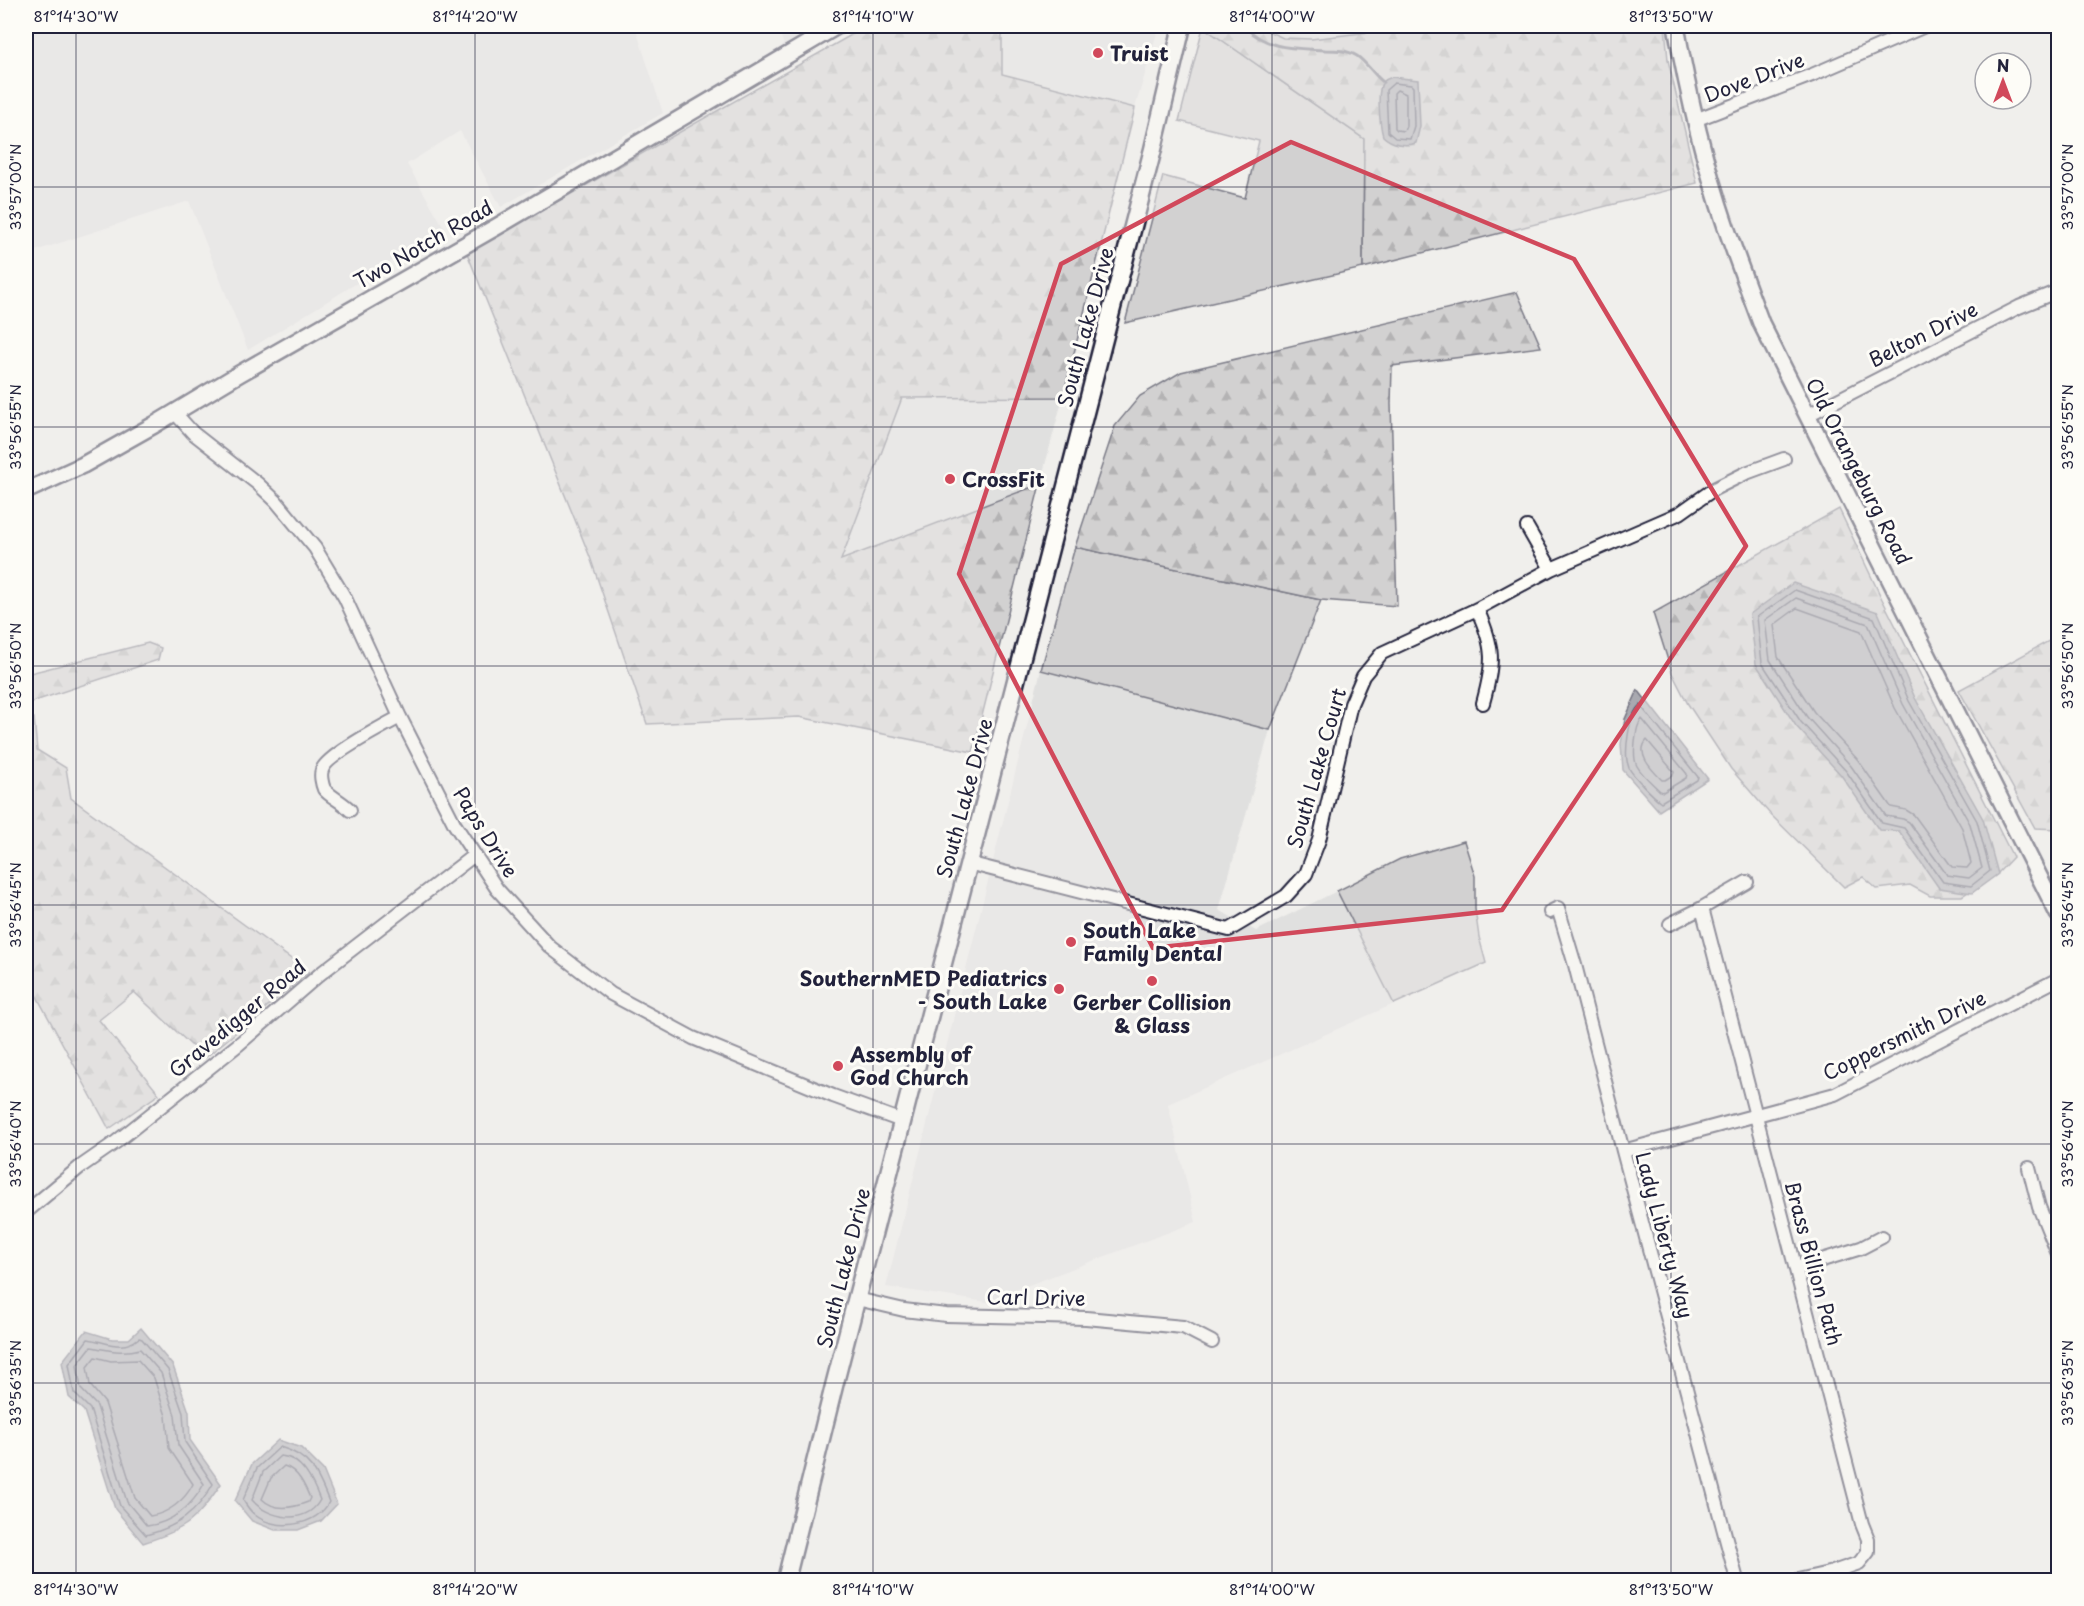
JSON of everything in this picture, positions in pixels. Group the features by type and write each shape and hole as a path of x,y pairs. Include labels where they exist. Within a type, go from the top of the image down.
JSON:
{"main road":[{"name":"South Lake Drive","path":"786,1581 968,863 1153,149 1182,26"}],"street":[{"name":"Two Notch Road","path":"26,491 83,465 175,413 837,26"},
{"name":"Old Orangeburg Road","path":"1676,26 1695,120 1726,227 1761,323 2058,914"},
{"name":"Dove Drive","path":"1695,120 1812,75 1925,26"},
{"name":"Belton Drive","path":"1808,415 2019,307 2058,291"},
{"name":"Paps Drive","path":"175,413 194,433 267,492 315,548 345,598 400,717 473,856 497,889 550,947 611,994 693,1038 833,1096 902,1121"},
{"name":"South Lake Court","path":"968,863 1229,930 1286,896 1306,874 1319,840 1351,704 1363,676 1382,653 1478,609 1551,569 1680,513 1714,489 1730,481 1784,459"},
{"path":"1527,527 1551,569"},
{"path":"1478,609 1485,626 1492,664 1483,703"},
{"path":"350,810 342,801 325,790 321,780 322,770 328,761 372,732 400,717"},
{"name":"Gravedigger Road","path":"26,1212 80,1167 116,1142 239,1044 320,974 473,856"},
{"path":"1670,924 1747,882"},
{"name":"Lady Liberty Way","path":"1550,912 1558,908 1575,965 1737,1581"},
{"name":"Brass Billion Path","path":"1702,908 1862,1524 1868,1539 1868,1552 1859,1563 1798,1581"},
{"name":"Coppersmith Drive","path":"1623,1151 1835,1094 2058,979"},
{"path":"2029,1167 2039,1207 2058,1254"},
{"path":"1796,1268 1861,1248 1882,1237"},
{"name":"Carl Drive","path":"857,1299 904,1310 946,1315 1086,1317 1183,1327 1212,1342"}],"highlighted area":[{"path":"1291,142 1574,259 1746,546 1502,910 1153,948 959,574 1061,264"}],"shaded area":[{"path":"26,26 635,26 663,113 501,207 460,131 407,164 445,229 248,350 189,201 26,254"},
{"path":"777,26 816,26 784,45"},
{"path":"1002,26 1159,26 1135,108 1001,74"},
{"path":"1257,26 1400,26 1396,29 1311,39 1283,38"},
{"path":"1063,397 1040,484 840,561 902,398"},
{"path":"1041,670 1270,730 1219,910 1256,931 1337,891 1394,1004 1168,1104 1196,1222 997,1297 993,1303 886,1287"}],"green space":[{"path":"867,26 1002,26 1002,74 1135,108 1063,397 902,398 841,560 1040,484 973,752 799,717 647,724 590,557 467,253"},
{"path":"1204,26 1257,26 1283,38 1311,39 1395,29 1400,26 1665,26 1668,60 1697,183 1363,268 1364,139"},
{"path":"1203,27 1364,139 1363,268 1125,323 1163,176 1245,198 1259,141 1179,121"},
{"path":"1517,292 1541,347 1392,366 1397,606 1321,600 1075,547 1115,426 1140,396 1181,372"},
{"path":"1839,509 2013,857 1998,873 1962,896 1930,896 1910,885 1877,889 1863,877 1844,887 1770,814 1731,769 1688,704 1672,673 1653,613"},
{"path":"1075,547 1321,600 1270,730 1041,670"},
{"path":"2058,636 2058,829 2035,828 1959,690"},
{"path":"148,643 161,648 158,660 26,704 26,674"},
{"path":"34,718 37,750 66,768 71,798 309,972 205,1058 134,992 99,1020 159,1094 109,1129 36,995 26,988 26,721"},
{"path":"1464,841 1475,876 1475,909 1486,963 1394,1004 1337,891 1400,859"}],"water":[{"path":"1392,77 1418,80 1420,126 1416,143 1398,144 1383,136 1380,92 1383,82"},
{"path":"1793,583 1878,612 1915,698 1983,819 1998,874 1972,893 1939,888 1899,831 1879,830 1841,775 1796,726 1756,664 1750,614"},
{"path":"1638,690 1708,779 1659,811 1623,770 1621,744 1625,719"},
{"path":"141,1328 173,1366 189,1412 190,1440 221,1484 189,1523 143,1543 115,1509 84,1411 69,1397 62,1362 86,1331 112,1339 129,1339"},
{"path":"278,1440 301,1448 323,1470 337,1504 321,1521 298,1530 275,1530 252,1521 235,1501 252,1464"}],"waterway":[{"path":"1244,26 1262,40 1272,44 1353,54 1383,82"}],"place":[{"name":"Truist","path":"1098,53"},
{"name":"CrossFit","path":"950,479"},
{"name":"South Lake Family Dental","path":"1071,942"},
{"name":"Gerber Collision & Glass","path":"1152,981"},
{"name":"SouthernMED Pediatrics - South Lake","path":"1059,989"},
{"name":"Assembly of God Church","path":"838,1066"}]}
